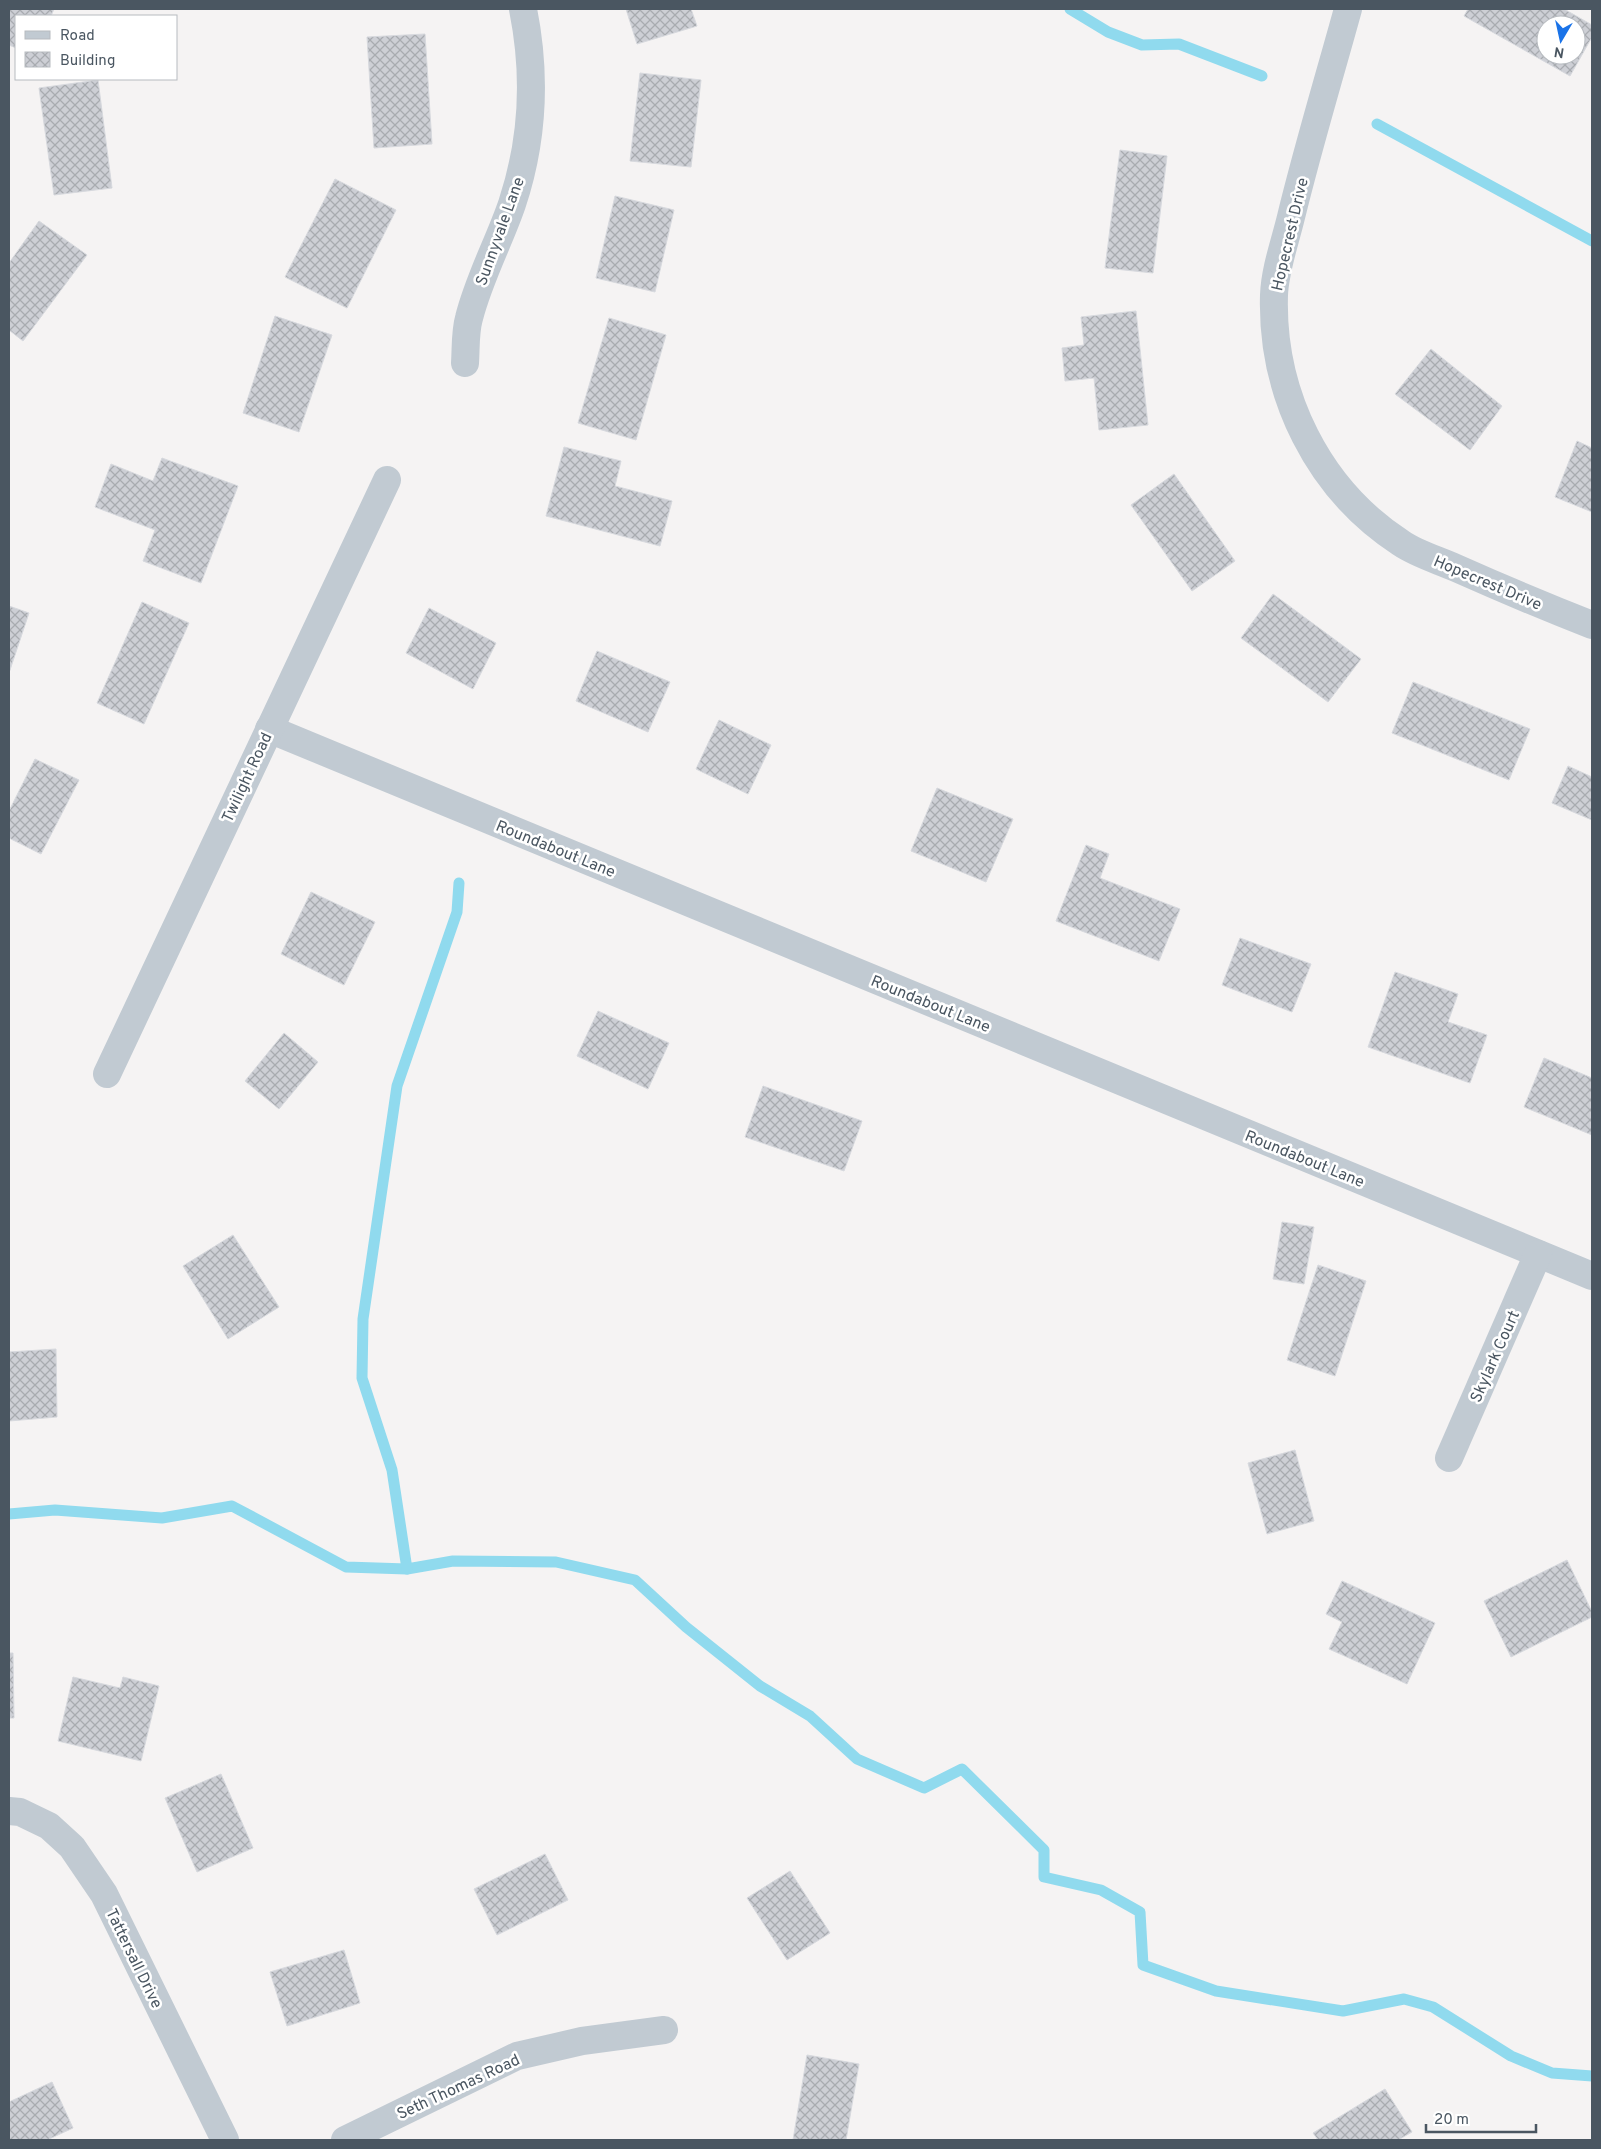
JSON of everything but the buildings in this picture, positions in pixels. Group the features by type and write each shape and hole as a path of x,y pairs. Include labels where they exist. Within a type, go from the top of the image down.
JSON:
{"street":[{"name":"Sunnyvale Lane","path":"465,363 468,319 482,278 512,204 527,144 532,83 528,32 523,9"},
{"name":"Hopecrest Drive","path":"1348,9 1298,187 1276,278 1274,295 1277,350 1290,403 1306,439 1335,485 1373,523 1403,545 1512,593 1592,625"},
{"name":"Twilight Road","path":"107,1074 386,480"},
{"name":"Roundabout Lane","path":"269,729 1592,1276"},
{"name":"Skylark Court","path":"1450,1458 1538,1254"},
{"name":"Tattersall Drive","path":"9,1810 20,1812 49,1826 72,1847 104,1894 225,2140"},
{"name":"Seth Thomas Road","path":"345,2140 517,2056 582,2042 664,2030"}],"waterway":[{"path":"1070,9 1108,32 1142,45 1179,44 1262,76"},
{"path":"1377,124 1592,241"},
{"path":"407,1569 392,1470 362,1378 363,1319 397,1086 457,912 459,883"},
{"path":"9,1514 55,1510 162,1518 232,1506 346,1567 407,1569 453,1561 556,1562 635,1580 686,1627 760,1686 810,1716 857,1759 924,1788 962,1769 1044,1850 1044,1877 1101,1890 1140,1912 1143,1965 1216,1991 1343,2011 1404,1999 1433,2007 1511,2056 1552,2073 1592,2076"}]}
